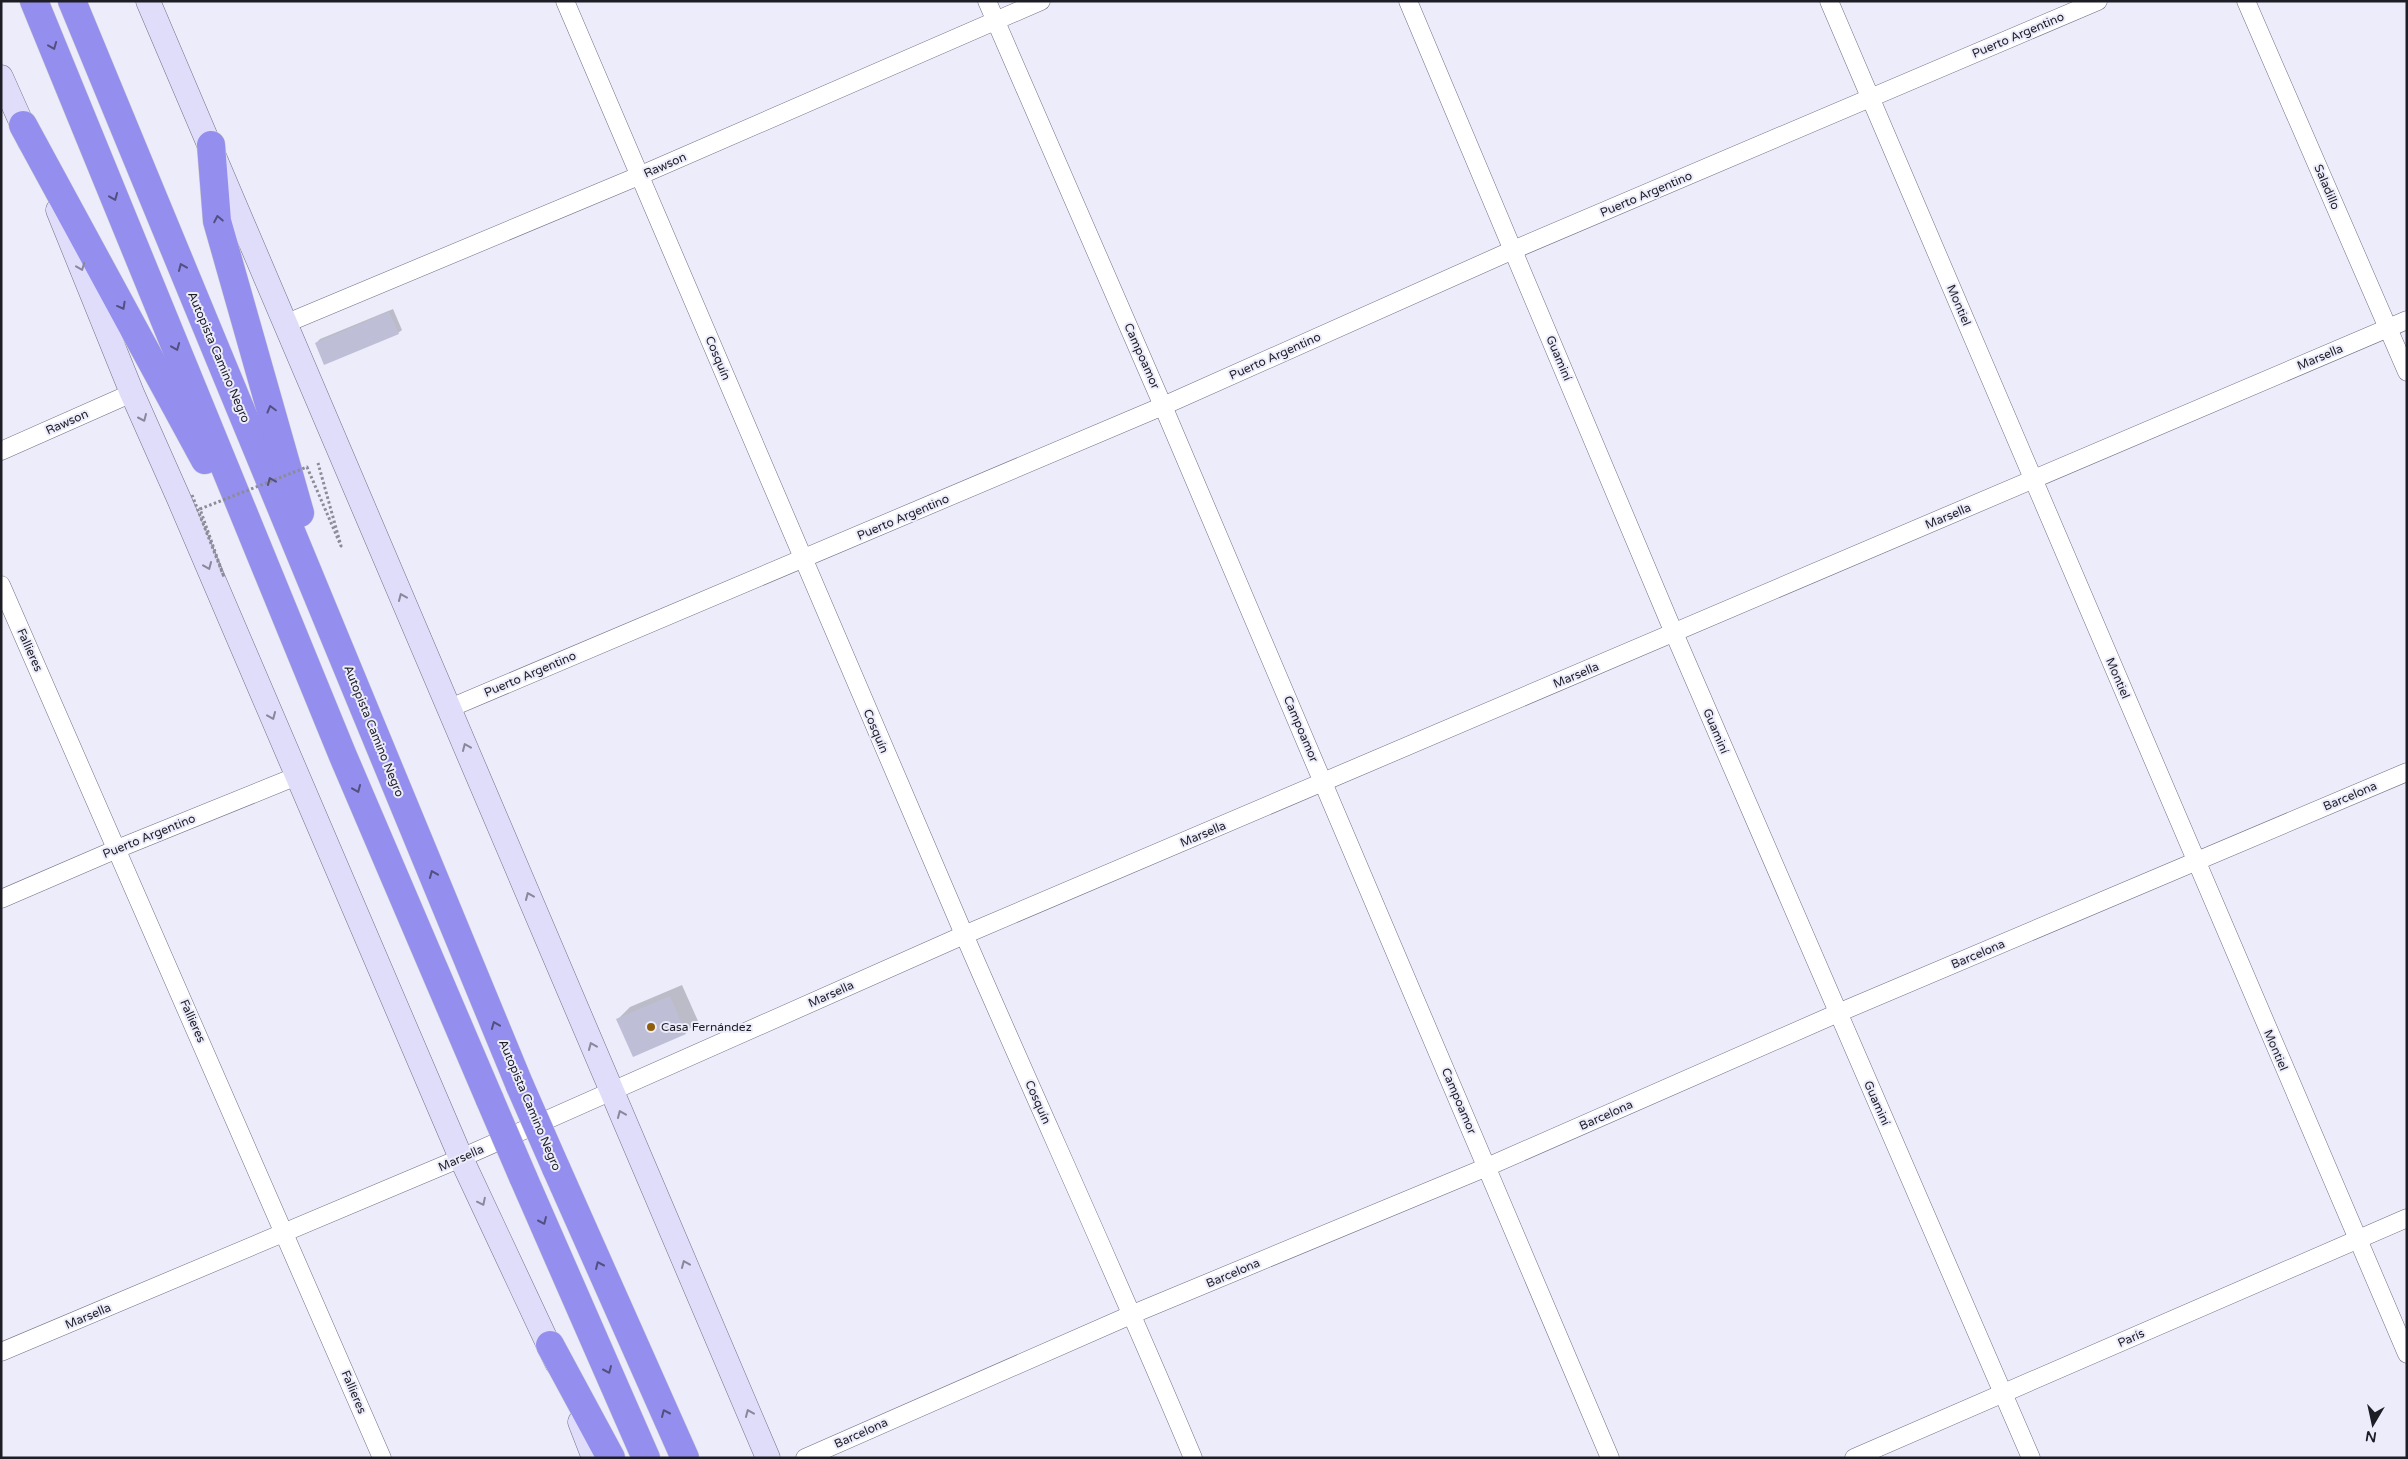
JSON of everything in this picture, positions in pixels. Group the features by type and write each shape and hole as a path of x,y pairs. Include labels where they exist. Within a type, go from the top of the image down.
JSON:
{"highway":[{"path":"34,1 343,756 523,1177 646,1458"},
{"name":"Autopista Camino Negro","path":"72,1 520,1086 685,1458"},
{"path":"23,125 211,472 297,667 343,756"},
{"path":"211,144 218,221 330,625"},
{"path":"550,1345 611,1458"}],"street":[{"path":"148,1 211,144 287,323 340,455 450,708 768,1458"},
{"name":"Cosquín","path":"564,1 641,175 964,935 1132,1314 1193,1458"},
{"name":"Campoamor","path":"987,1 1324,782 1610,1458"},
{"name":"Rawson","path":"287,323 641,175 1041,1"},
{"name":"Guaminí","path":"1408,1 1674,634 2031,1458"},
{"name":"Montiel","path":"1829,1 2407,1354"},
{"name":"Puerto Argentino","path":"450,708 1163,406 1513,250 2098,1"},
{"name":"Saladillo","path":"2246,1 2407,372"},
{"path":"1,77 23,125 132,393 461,1158 550,1345 594,1458"},
{"name":"Marsella","path":"1,1352 461,1158 964,935 2407,320"},
{"name":"Rawson","path":"1,451 132,393"},
{"name":"Fallieres","path":"1,585 286,1233 382,1458"},
{"name":"Barcelona","path":"805,1458 1132,1314 1486,1166 1838,1013 2407,772"},
{"name":"Puerto Argentino","path":"1,899 297,776"},
{"name":"París","path":"1854,1458 2357,1238 2407,1218"}],"path":[{"path":"192,495 224,577 200,509 307,467 341,546 318,463"}],"building":[{"path":"389,312 399,334 324,365 315,343"},
{"name":"Casa Fernández","path":"670,996 686,1034 633,1057 616,1019"}],"place":[{"name":"Casa Fernández","path":"651,1027"}]}
